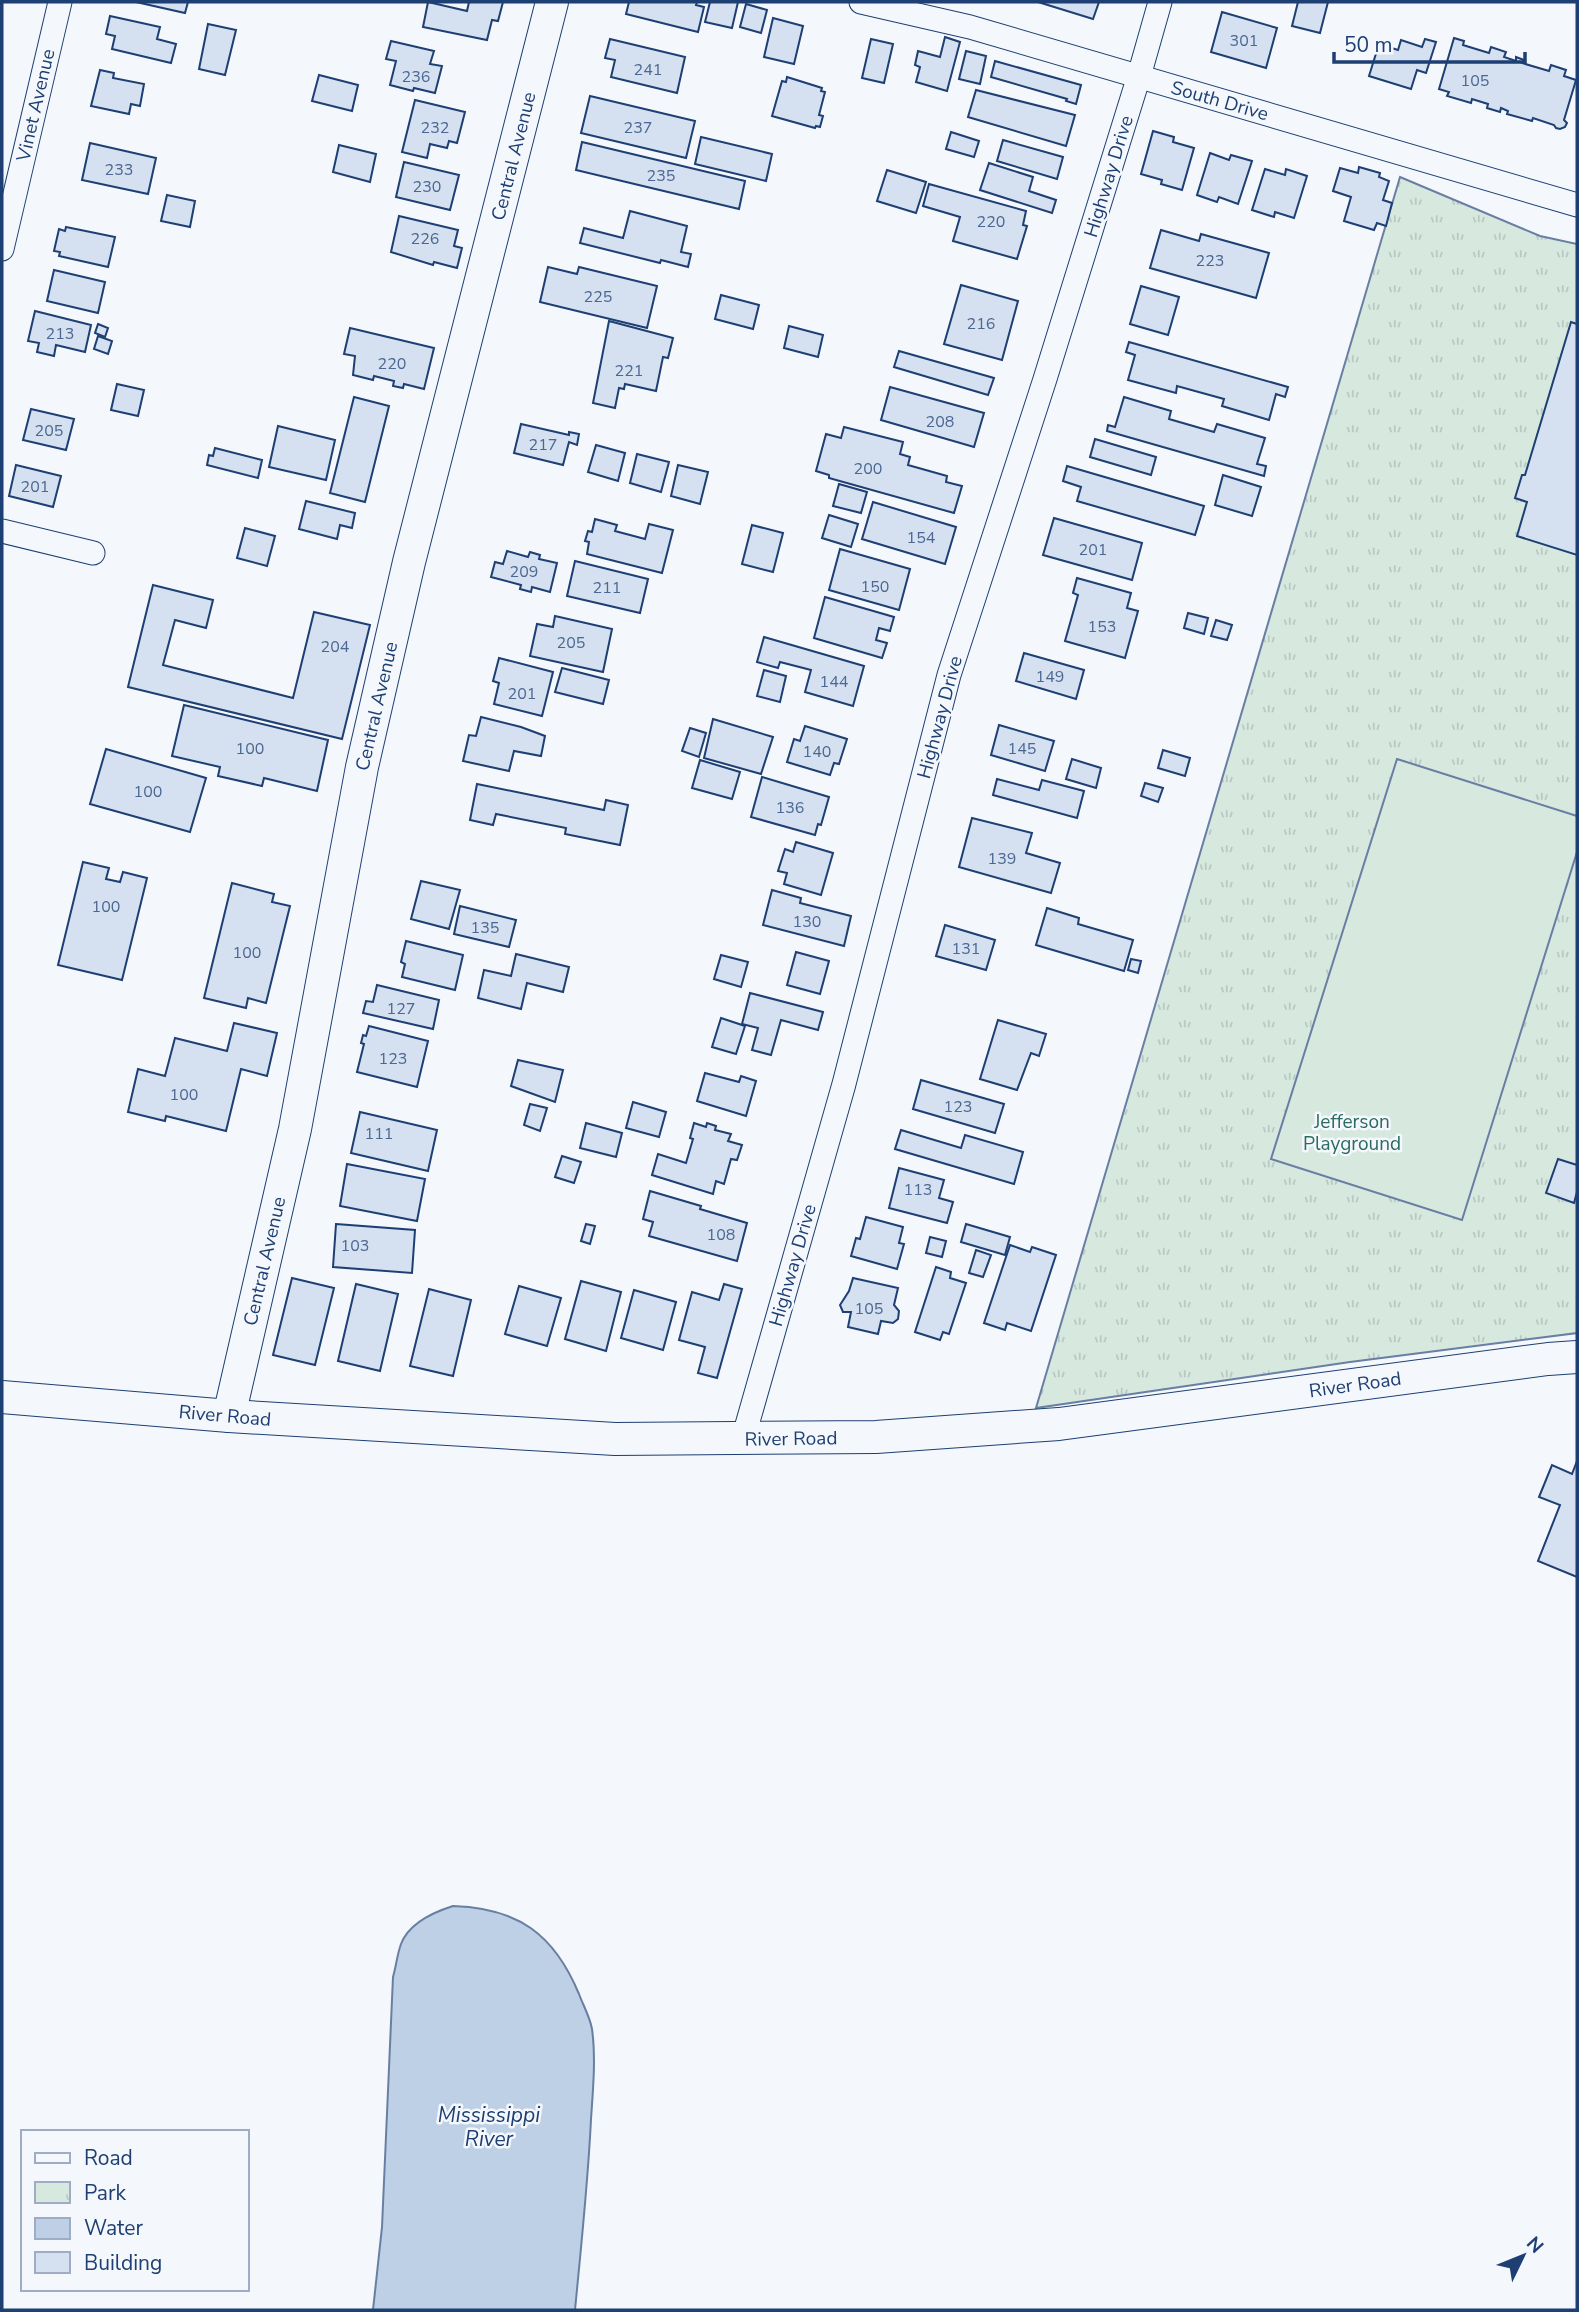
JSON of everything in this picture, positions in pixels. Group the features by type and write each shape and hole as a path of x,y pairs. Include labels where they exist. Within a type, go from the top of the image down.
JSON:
{"main road":[{"name":"Central Avenue","path":"229,1416 295,1129 362,767 409,562 552,2"},
{"name":"River Road","path":"2,1396 229,1416 615,1439 876,1437 1059,1424 1577,1357"}],"street":[{"name":"Vinet Avenue","path":"2,249 60,2"},
{"name":"South Drive","path":"861,2 970,27 1577,205"},
{"name":"Highway Drive","path":"743,1439 844,1084 949,675 1160,2"},
{"path":"2,531 93,553"}],"green space":[{"name":"Jefferson Playground","path":"1400,177 1540,236 1577,244 1577,1333 1350,1362 1036,1408"},
{"path":"1397,759 1577,816 1577,852 1462,1220 1271,1159"}],"water":[{"name":"Mississippi River","path":"453,1906 497,1912 531,1928 558,1955 590,2020 594,2051 593,2085 575,2310 373,2310 382,2227 393,1977 401,1944 410,1930 430,1915"}],"building":[{"path":"136,2 188,2 185,13"},
{"path":"428,2 467,11 469,2 503,2 498,21 492,20 487,40 423,27"},
{"path":"629,2 697,2 696,5 704,7 698,32 626,14"},
{"path":"710,2 738,2 732,28 705,22"},
{"path":"1038,2 1099,2 1093,19"},
{"path":"1298,2 1328,2 1320,33 1292,26"},
{"path":"746,4 767,10 761,33 740,27"},
{"path":"1222,12 1277,28 1266,68 1211,52"},
{"path":"110,16 160,27 157,39 176,44 171,63 112,49 115,36 106,34"},
{"path":"773,18 803,26 794,64 764,57"},
{"path":"208,24 236,30 225,75 199,69"},
{"path":"945,37 960,42 947,91 916,82 920,67 915,65 918,51 940,57"},
{"path":"1454,38 1464,41 1463,45 1489,53 1491,47 1506,52 1504,57 1516,61 1516,57 1524,60 1522,63 1549,71 1551,65 1566,70 1564,76 1576,80 1564,120 1567,123 1565,127 1560,129 1533,118 1532,121 1507,114 1508,111 1501,108 1500,112 1487,108 1488,104 1472,99 1471,103 1447,96 1449,92 1439,89"},
{"path":"610,39 685,57 677,93 611,77 615,60 605,58"},
{"path":"871,39 893,44 884,83 862,78"},
{"path":"1425,39 1436,42 1426,73 1417,70 1411,89 1369,76 1379,44 1398,50 1401,40 1422,47"},
{"path":"391,41 434,51 430,64 442,66 435,93 390,85 396,61 386,59"},
{"path":"966,51 986,56 980,84 959,79"},
{"path":"995,61 1081,85 1076,104 991,77"},
{"path":"100,70 114,73 113,78 144,84 140,106 131,104 129,114 91,106"},
{"path":"319,75 358,85 352,111 312,101"},
{"path":"787,77 822,88 821,91 825,92 819,115 823,116 820,127 772,116 782,81 786,82"},
{"path":"976,90 1075,115 1066,146 968,117"},
{"path":"590,96 695,121 686,158 581,133"},
{"path":"415,100 465,112 457,143 449,141 447,148 430,144 427,158 402,152"},
{"path":"1153,131 1174,137 1173,142 1194,148 1182,190 1141,174"},
{"path":"951,132 979,141 974,157 946,149"},
{"path":"701,137 772,154 766,181 695,164"},
{"path":"1003,140 1063,157 1057,179 997,161"},
{"path":"582,142 745,181 739,209 576,170"},
{"path":"90,143 156,158 148,194 82,180"},
{"path":"339,145 376,154 370,182 333,172"},
{"path":"1210,153 1229,160 1231,155 1252,161 1238,204 1219,197 1217,202 1197,195"},
{"path":"404,162 459,175 450,210 396,197"},
{"path":"989,163 1033,177 1029,191 1056,200 1052,213 980,190"},
{"path":"1359,167 1380,173 1379,177 1389,181 1383,200 1392,203 1386,226 1377,223 1374,230 1344,221 1351,197 1333,191 1340,168 1358,173"},
{"path":"1265,169 1285,175 1286,169 1307,176 1294,218 1275,212 1274,217 1252,210"},
{"path":"887,170 926,182 916,213 877,201"},
{"path":"929,184 1026,211 1023,225 1027,226 1017,259 953,241 960,217 923,206"},
{"path":"167,195 195,201 190,227 161,221"},
{"path":"630,211 687,226 681,252 691,254 688,267 661,260 660,263 580,243 584,228 623,238"},
{"path":"399,216 458,230 454,246 462,248 457,268 434,262 433,265 391,252"},
{"path":"66,227 115,237 108,267 59,256 60,252 54,251 59,229 65,231"},
{"path":"1161,230 1199,241 1201,234 1269,253 1256,298 1150,268"},
{"path":"548,267 577,274 579,267 657,286 647,328 540,302"},
{"path":"54,270 105,282 98,313 47,301"},
{"path":"961,285 1018,301 1002,360 944,344"},
{"path":"1141,286 1179,297 1168,335 1130,324"},
{"path":"721,295 759,305 753,329 715,319"},
{"path":"35,311 91,325 85,352 56,345 54,356 37,352 39,343 28,341"},
{"path":"609,321 673,338 668,358 663,357 656,391 625,384 624,389 619,388 615,408 593,403"},
{"path":"1571,322 1577,324 1577,555 1517,536 1527,502 1515,498 1522,475 1525,475"},
{"path":"98,324 108,328 105,337 95,333"},
{"path":"789,326 823,335 818,357 784,348"},
{"path":"350,328 434,348 424,389 404,384 403,388 393,386 394,381 374,376 373,380 353,375 355,356 344,354"},
{"path":"98,336 112,341 108,354 94,349"},
{"path":"1129,342 1288,387 1285,397 1276,394 1269,420 1222,406 1224,399 1177,386 1176,393 1128,380 1135,355 1126,352"},
{"path":"899,351 994,378 988,395 894,367"},
{"path":"117,384 144,390 138,416 111,410"},
{"path":"890,387 984,413 974,447 881,420"},
{"path":"354,397 389,406 365,502 330,493"},
{"path":"1124,397 1171,411 1169,419 1214,432 1217,424 1265,438 1257,464 1266,466 1264,476 1107,431 1108,425 1115,427"},
{"path":"31,409 74,419 66,450 23,440"},
{"path":"521,424 569,435 569,432 579,434 577,445 569,442 563,465 514,453"},
{"path":"278,426 335,440 326,480 269,467"},
{"path":"844,427 903,442 900,454 910,457 908,465 947,476 946,482 962,486 954,513 829,478 829,475 816,471 826,434 841,438"},
{"path":"1095,439 1156,457 1151,475 1090,457"},
{"path":"596,445 625,453 618,481 588,472"},
{"path":"215,448 262,460 258,478 207,465 209,455 213,456"},
{"path":"637,454 669,462 661,492 630,483"},
{"path":"16,465 61,476 53,507 9,496"},
{"path":"678,465 708,472 700,504 671,496"},
{"path":"1067,466 1204,506 1195,535 1077,501 1081,487 1063,481"},
{"path":"1223,475 1261,487 1252,516 1215,505"},
{"path":"839,484 867,492 861,513 833,506"},
{"path":"306,501 355,513 352,528 340,525 337,539 299,529"},
{"path":"873,502 956,527 945,564 862,539"},
{"path":"829,515 858,524 851,547 822,538"},
{"path":"1054,518 1142,543 1132,580 1043,555"},
{"path":"595,519 617,525 615,531 645,539 649,524 673,530 662,573 587,554 589,542 585,541 588,531 592,532"},
{"path":"752,525 783,533 773,572 742,564"},
{"path":"245,528 275,536 267,566 237,558"},
{"path":"840,549 910,569 899,610 829,590"},
{"path":"507,551 528,557 530,552 540,555 539,559 557,563 550,592 532,587 531,592 520,589 521,585 491,577 495,562 503,564"},
{"path":"575,561 648,579 640,613 567,596"},
{"path":"1077,578 1131,593 1127,608 1138,611 1125,658 1065,641 1078,595 1073,593"},
{"path":"153,585 213,600 206,628 175,620 163,665 293,698 314,612 370,625 342,739 128,687"},
{"path":"825,597 894,617 890,631 879,628 876,640 887,643 882,658 814,638"},
{"path":"1188,613 1208,618 1204,634 1184,628"},
{"path":"555,616 612,629 603,672 530,656 537,624 553,627"},
{"path":"1216,620 1232,625 1227,640 1211,636"},
{"path":"764,637 864,666 853,706 805,692 811,670 780,662 778,668 757,662"},
{"path":"1024,653 1084,670 1076,699 1016,681"},
{"path":"499,658 553,672 542,716 494,704 499,683 493,681"},
{"path":"562,668 609,680 603,704 555,692"},
{"path":"764,670 786,676 780,702 757,696"},
{"path":"184,705 328,740 317,791 264,778 262,786 218,776 220,767 172,756"},
{"path":"481,717 545,736 541,756 514,751 509,771 463,761 469,735 476,736"},
{"path":"713,719 773,737 761,774 704,758"},
{"path":"999,725 1054,741 1045,771 991,755"},
{"path":"805,726 847,739 839,764 834,763 830,775 787,762 794,739 800,741"},
{"path":"690,728 706,733 699,757 682,751"},
{"path":"106,749 206,778 190,832 90,804"},
{"path":"1163,750 1190,758 1185,776 1158,768"},
{"path":"1072,759 1101,768 1096,788 1066,779"},
{"path":"700,760 740,772 732,799 692,788"},
{"path":"762,777 829,797 821,825 818,824 815,835 751,817"},
{"path":"997,779 1039,790 1042,780 1084,791 1077,818 993,795"},
{"path":"1145,783 1163,788 1158,802 1141,796"},
{"path":"477,784 604,810 606,800 628,805 620,845 565,834 566,828 496,814 493,825 470,820"},
{"path":"972,818 1032,833 1026,853 1060,863 1051,893 959,867"},
{"path":"796,842 833,853 821,895 784,884 787,873 778,871 785,849 793,852"},
{"path":"83,862 109,868 106,879 120,882 123,872 147,878 122,980 58,965"},
{"path":"421,881 460,890 449,929 411,919"},
{"path":"232,883 274,894 272,902 290,906 266,1003 248,998 246,1008 204,998"},
{"path":"772,890 801,898 800,903 851,916 844,946 763,925"},
{"path":"460,906 516,920 509,947 454,934"},
{"path":"1047,908 1079,918 1078,924 1133,940 1124,971 1036,945"},
{"path":"945,925 995,940 986,970 936,956"},
{"path":"406,941 463,955 455,990 402,977 405,964 401,962"},
{"path":"796,952 829,961 820,994 787,985"},
{"path":"516,954 569,967 563,992 527,983 521,1009 478,998 484,970 511,976"},
{"path":"721,955 748,962 741,987 714,979"},
{"path":"1131,959 1141,961 1138,973 1128,970"},
{"path":"377,985 439,1000 433,1029 363,1013 366,1001 373,1002"},
{"path":"750,993 823,1012 818,1030 781,1020 771,1055 752,1050 758,1028 742,1024"},
{"path":"721,1018 745,1026 736,1054 712,1047"},
{"path":"998,1020 1046,1034 1039,1056 1031,1053 1017,1090 980,1079"},
{"path":"234,1023 277,1033 267,1076 241,1069 226,1131 166,1116 165,1121 128,1112 138,1069 165,1076 175,1038 227,1051"},
{"path":"369,1026 428,1041 417,1087 357,1072 364,1044 361,1043 363,1035 366,1036"},
{"path":"518,1060 563,1070 555,1102 511,1086"},
{"path":"705,1073 739,1082 741,1076 756,1081 746,1116 697,1101"},
{"path":"921,1080 1004,1104 995,1133 913,1109"},
{"path":"633,1102 666,1112 659,1137 626,1128"},
{"path":"530,1104 547,1108 540,1131 524,1125"},
{"path":"360,1112 437,1130 428,1171 351,1153"},
{"path":"586,1123 622,1133 616,1157 580,1148"},
{"path":"694,1123 706,1127 707,1123 716,1126 715,1130 731,1134 728,1141 742,1145 737,1160 731,1159 724,1184 716,1181 713,1194 652,1175 658,1154 686,1163 693,1139 690,1138"},
{"path":"901,1130 961,1148 965,1135 1023,1152 1014,1184 895,1149"},
{"path":"562,1156 581,1162 574,1183 555,1177"},
{"path":"1558,1159 1577,1165 1577,1192 1574,1203 1546,1193"},
{"path":"347,1164 425,1179 417,1221 340,1206"},
{"path":"899,1168 944,1180 939,1198 953,1202 947,1223 889,1208"},
{"path":"650,1191 747,1223 737,1261 649,1236 653,1222 643,1219"},
{"path":"866,1217 903,1227 899,1243 904,1244 897,1269 851,1256 856,1238 860,1239"},
{"path":"336,1224 415,1230 412,1273 333,1267"},
{"path":"586,1224 595,1226 590,1244 581,1241"},
{"path":"966,1224 1010,1237 1005,1255 961,1242"},
{"path":"930,1237 946,1241 942,1257 926,1253"},
{"path":"1010,1245 1030,1252 1032,1247 1056,1255 1031,1331 1007,1323 1005,1330 984,1323"},
{"path":"976,1250 991,1255 983,1277 969,1273"},
{"path":"936,1267 951,1272 950,1278 966,1283 949,1334 943,1332 940,1340 915,1332"},
{"path":"292,1278 334,1288 315,1365 273,1355"},
{"path":"853,1278 898,1288 894,1305 899,1311 898,1319 893,1323 881,1321 878,1334 848,1327 851,1312 843,1312 840,1305"},
{"path":"581,1281 621,1292 606,1351 565,1339"},
{"path":"356,1284 398,1294 380,1371 338,1361"},
{"path":"724,1284 742,1289 717,1378 698,1373 705,1347 679,1340 692,1292 719,1300"},
{"path":"519,1286 561,1298 547,1346 505,1334"},
{"path":"429,1289 471,1300 453,1376 410,1366"},
{"path":"634,1290 676,1302 663,1350 621,1338"},
{"path":"1577,1461 1577,1577 1538,1561 1560,1505 1539,1497 1552,1465 1572,1474"}]}
